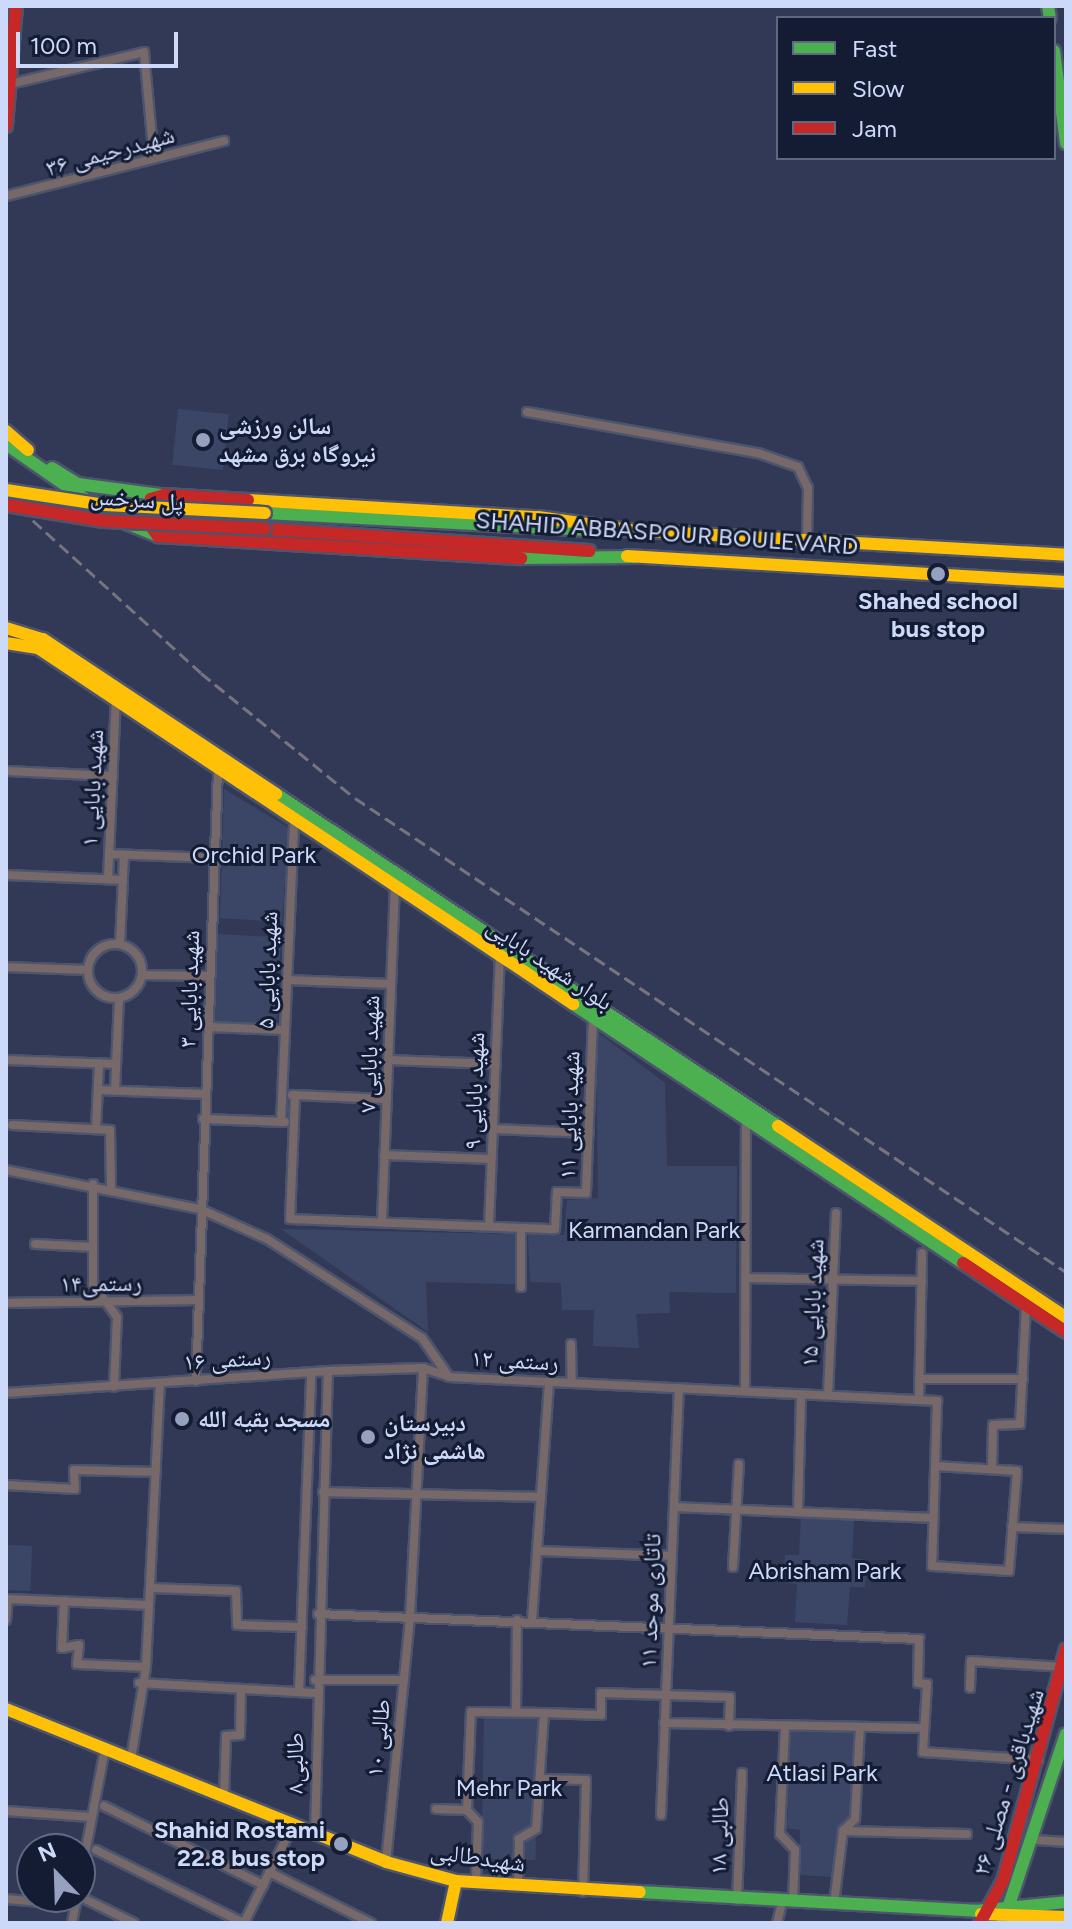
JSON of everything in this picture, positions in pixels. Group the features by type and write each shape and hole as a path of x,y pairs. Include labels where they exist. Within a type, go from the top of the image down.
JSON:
{"street":[{"path":"6,126 16,6"},
{"path":"10,84 144,52 154,159"},
{"path":"1056,66 1066,143"},
{"name":"شهیدرحیمی ۳۶","path":"6,196 224,141"},
{"path":"527,412 758,453 798,467 808,488 807,539"},
{"path":"6,431 78,484 164,495 538,517 631,530"},
{"path":"6,444 111,517 158,536 518,558 634,557"},
{"name":"پل سرخس","path":"6,490 105,505 265,513"},
{"path":"158,536 144,511 164,495"},
{"name":"پل سرخس","path":"6,505 104,521 265,529"},
{"name":"SHAHID ABBASPOUR BOULEVARD","path":"265,513 807,539 1066,555"},
{"name":"SHAHID ABBASPOUR BOULEVARD","path":"265,529 634,557 1066,582"},
{"path":"1045,554 1066,545"},
{"name":"بلوار شهید بابایی","path":"6,628 43,639 1066,1317"},
{"name":"بلوار شهید بابایی","path":"6,643 38,648 1066,1332"},
{"name":"شهید بابایی ۱","path":"108,879 116,699"},
{"name":"شهید بابایی ۳","path":"196,1381 203,1119 218,770"},
{"path":"6,771 113,776"},
{"name":"شهید بابایی ۵","path":"281,1122 294,820"},
{"path":"109,854 214,858"},
{"path":"120,944 124,855"},
{"path":"6,875 123,880"},
{"name":"شهید بابایی ۷","path":"382,1222 395,887"},
{"path":"120,944 137,955 142,975 134,990 119,998 97,992 87,970 98,950 120,944"},
{"name":"شهید بابایی ۹","path":"489,1226 500,956"},
{"path":"6,967 87,970"},
{"path":"142,975 209,976"},
{"path":"287,980 391,984"},
{"path":"115,1090 119,998"},
{"name":"شهید بابایی ۱۱","path":"521,1228 555,1229 557,1192 586,1193 593,1020"},
{"path":"207,1027 285,1030"},
{"path":"6,1060 116,1064"},
{"path":"388,1060 496,1064"},
{"path":"96,1129 99,1063"},
{"path":"98,1090 205,1094"},
{"path":"282,1095 387,1099"},
{"path":"295,1096 290,1219 521,1228 521,1287"},
{"path":"203,1119 294,1123"},
{"path":"745,1391 746,1120"},
{"path":"12,1125 110,1130 111,1189"},
{"path":"493,1129 589,1133"},
{"path":"384,1155 491,1159"},
{"name":"رستمی ۱۲","path":"6,1170 93,1184 200,1209 267,1239 422,1338 449,1377 937,1401 935,1466"},
{"path":"93,1184 93,1284 117,1317 114,1387"},
{"name":"شهید بابایی ۱۵","path":"828,1395 836,1213"},
{"path":"35,1244 93,1247"},
{"path":"919,1400 922,1253"},
{"path":"747,1278 922,1281"},
{"name":"رستمی۱۴","path":"6,1303 107,1304 198,1300"},
{"path":"992,1469 993,1425 1020,1424 1026,1306"},
{"path":"571,1344 572,1383"},
{"name":"رستمی ۱۶","path":"6,1393 328,1371 423,1368 449,1377"},
{"name":"طالبی ۱۰","path":"386,1862 410,1617 423,1368"},
{"name":"طالبی۸","path":"315,1834 314,1693 328,1371"},
{"path":"299,1692 311,1373"},
{"path":"919,1379 1023,1379"},
{"path":"532,1621 549,1382"},
{"path":"131,1759 139,1683 146,1667 160,1384"},
{"name":"تاتاری موحد ۱۱","path":"661,1815 679,1388"},
{"path":"798,1511 801,1394"},
{"path":"733,1567 739,1464"},
{"path":"935,1466 1017,1471 1009,1571 932,1566 935,1466"},
{"path":"6,1485 75,1489 74,1470 156,1472"},
{"path":"323,1492 541,1497"},
{"path":"674,1507 736,1507 934,1518"},
{"path":"1012,1527 1066,1529"},
{"path":"537,1551 672,1556"},
{"path":"150,1588 236,1591 237,1625 302,1627"},
{"path":"6,1620 8,1599 149,1605"},
{"path":"64,1601 62,1648 79,1645 77,1664 146,1667"},
{"path":"318,1614 919,1639 923,1752 1040,1760"},
{"path":"516,1712 517,1620"},
{"name":"شهیدباقری - مصلی ۲۶","path":"983,1914 1062,1694 1066,1649"},
{"path":"970,1688 971,1661 1063,1667"},
{"path":"315,1680 404,1680"},
{"path":"139,1683 314,1693"},
{"path":"224,1797 226,1736 240,1735 241,1689"},
{"path":"476,1882 478,1822 467,1810 471,1712 601,1715 601,1693 730,1697 729,1726"},
{"name":"شهیدطالبی","path":"6,1709 386,1862 456,1881 583,1893 983,1914 1006,1920 1066,1917"},
{"path":"518,1885 519,1839 536,1829 544,1713"},
{"path":"664,1723 924,1728"},
{"path":"777,1923 787,1903 795,1850 780,1834 785,1727"},
{"path":"834,1904 843,1831 855,1819 860,1727"},
{"path":"1006,1920 1036,1840 1066,1734"},
{"path":"88,1833 105,1749"},
{"name":"طالبی ۱۸","path":"737,1900 742,1773"},
{"path":"540,1779 586,1780 583,1893"},
{"path":"104,1806 263,1885"},
{"path":"436,1809 467,1810"},
{"path":"6,1811 91,1817"},
{"path":"96,1850 244,1923 293,1825"},
{"path":"843,1831 967,1834"},
{"path":"1036,1840 1066,1842"},
{"path":"269,1872 371,1923"},
{"path":"447,1923 456,1881"},
{"name":"شهیدطالبی","path":"983,1914 1014,1904 1066,1902"},
{"path":"96,1904 134,1923"}],"green space":[{"name":"سالن ورزشی نیروگاه برق مشهد","path":"178,409 229,414 223,470 172,465"},
{"name":"Orchid Park","path":"224,789 289,828 282,922 220,918"},
{"name":"Orchid Park","path":"217,934 281,937 276,1025 212,1022"},
{"name":"Karmandan Park","path":"596,1031 665,1083 667,1166 737,1166 736,1293 669,1292 670,1313 636,1314 639,1348 593,1346 594,1310 562,1310 561,1283 530,1282 528,1235 564,1235 567,1200 598,1198"},
{"path":"281,1229 515,1234 515,1284 426,1282 428,1332"},
{"name":"Abrisham Park","path":"801,1517 854,1520 852,1558 867,1560 865,1587 850,1587 847,1625 795,1622 797,1584 783,1582 785,1555 799,1555"},
{"path":"6,1545 32,1546 30,1591 6,1590"},
{"name":"Mehr Park","path":"484,1715 538,1716 535,1860 481,1859"},
{"name":"Atlasi Park","path":"790,1726 858,1730 853,1817 841,1829 835,1877 799,1875 800,1830 787,1828"}],"railway":[{"path":"6,496 201,673 355,798 1066,1272"}],"traffic: fast":[{"path":"1048,6 1050,16"},
{"path":"1056,66 1066,143"},
{"path":"6,444 111,517 156,535"},
{"path":"52,468 78,484 160,495"},
{"path":"265,513 585,530"},
{"path":"521,558 634,557"},
{"path":"276,794 778,1126"},
{"path":"573,1004 963,1263"},
{"path":"1003,1923 1066,1734"},
{"path":"640,1892 975,1911 1066,1902"}],"traffic: slow":[{"path":"6,431 28,450"},
{"path":"6,490 105,505 265,513"},
{"path":"248,500 538,517 631,530"},
{"path":"624,530 1066,555"},
{"path":"627,556 1066,582"},
{"path":"6,628 43,639 276,794"},
{"path":"6,643 38,648 573,1004"},
{"path":"778,1126 1066,1317"},
{"path":"6,1709 386,1862 456,1881 640,1892"},
{"path":"447,1923 456,1881"},
{"path":"981,1914 1066,1917"}],"traffic: jam":[{"path":"6,126 16,6"},
{"path":"248,500 164,495 151,499 144,517 158,536 521,558"},
{"path":"6,505 104,521 265,529"},
{"path":"265,529 589,551"},
{"path":"963,1263 1066,1332"},
{"path":"980,1923 1003,1881 1066,1649"}],"place":[{"name":"سالن ورزشی نیروگاه برق مشهد","path":"203,440"},
{"name":"Shahed school bus stop","path":"938,574"},
{"name":"مسجد بقیه الله","path":"182,1419"},
{"name":"دبیرستان هاشمی نژاد","path":"368,1437"},
{"name":"Shahid Rostami 22.8 bus stop","path":"341,1844"}]}
